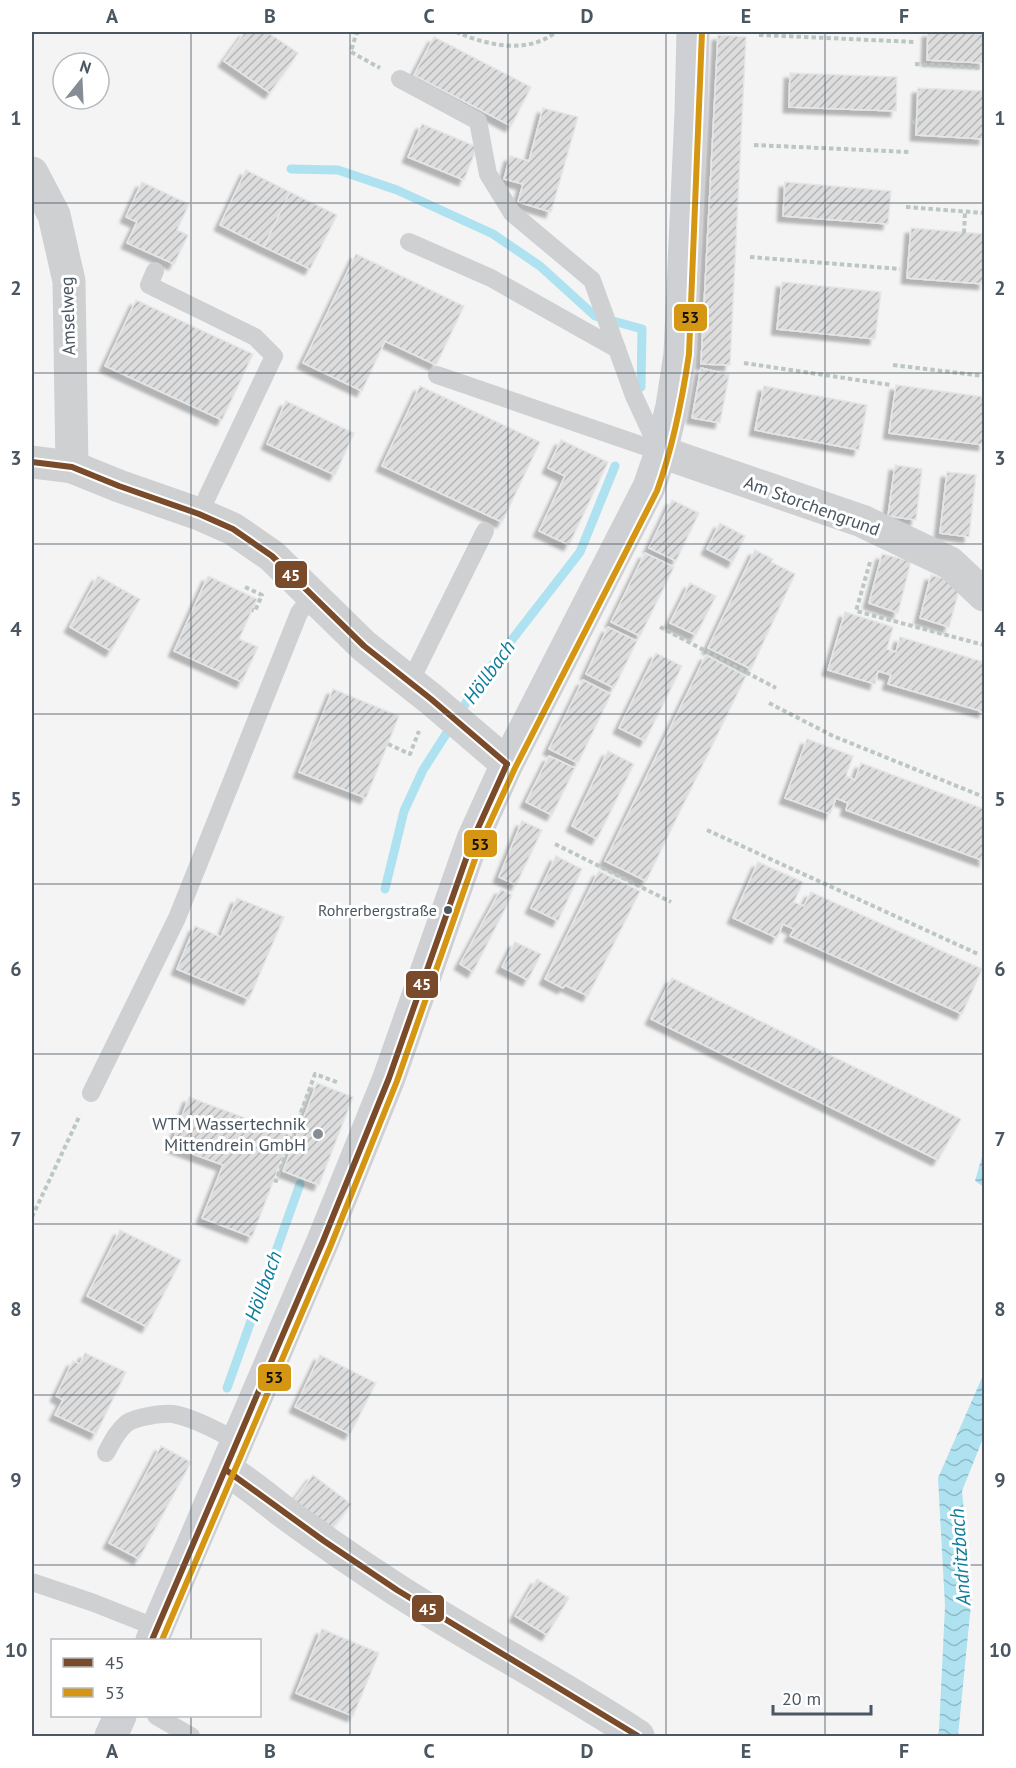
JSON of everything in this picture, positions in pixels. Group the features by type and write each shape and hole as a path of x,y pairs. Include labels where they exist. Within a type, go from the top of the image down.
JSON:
{"main road":[{"path":"154,1634 323,1241 389,1078 473,839 507,765 649,487 661,452 672,406 680,354 693,32"},
{"path":"111,1737 120,1717"}],"street":[{"name":"Amselweg","path":"32,173 54,215 69,281 72,467"},
{"name":"Am Storchengrund","path":"661,452 862,521 950,563 984,595"},
{"path":"32,462 72,467 234,529 272,556 364,646 507,765"},
{"path":"232,1456 242,1479 350,1559 399,1592 590,1704 638,1737"}],"lane":[{"path":"400,79 478,121 488,174 512,213 592,280 634,396 661,452"},
{"path":"410,242 491,278 617,349"},
{"path":"155,271 150,285 255,337 274,356 199,514"},
{"path":"437,375 661,452"},
{"path":"441,708 485,531"},
{"path":"91,1093 177,918 299,613 312,596"},
{"path":"106,1454 115,1434 129,1421 173,1414 222,1433 232,1456"},
{"path":"32,1582 94,1603 154,1634"},
{"path":"158,1717 190,1737"}],"path":[{"path":"359,32 356,34 351,52 400,79"},
{"path":"456,32 477,41 505,46 535,43 556,32"},
{"path":"759,35 916,42"},
{"path":"915,64 984,68"},
{"path":"911,122 921,123"},
{"path":"754,145 909,152"},
{"path":"906,207 984,213"},
{"path":"964,233 965,212"},
{"path":"750,257 900,269"},
{"path":"744,363 891,385"},
{"path":"893,365 984,376"},
{"path":"879,529 855,611 984,645"},
{"path":"245,587 262,596 255,611 252,610"},
{"path":"660,627 776,688"},
{"path":"769,703 833,736 984,797"},
{"path":"388,744 410,754 441,708"},
{"path":"707,830 978,954"},
{"path":"555,844 671,902"},
{"path":"274,1180 276,1181 315,1074 339,1083"},
{"path":"32,1218 91,1093"}],"water":[{"path":"984,1150 984,1187 975,1181"},
{"name":"Andritzbach","path":"984,1373 984,1436 962,1491 972,1594 958,1736 937,1736 945,1606 938,1478"}],"building":[{"path":"245,32 267,32 298,53 270,93 224,61"},
{"path":"928,32 984,34 984,63 927,60"},
{"path":"718,35 746,37 730,365 701,364"},
{"path":"434,37 531,87 511,126 414,75"},
{"path":"790,73 897,77 896,111 789,107"},
{"path":"918,88 984,91 984,139 916,135"},
{"path":"543,108 578,117 551,212 518,202 523,184 504,179 510,156 529,161"},
{"path":"422,124 477,147 464,180 408,157"},
{"path":"246,170 290,192 264,247 220,225"},
{"path":"142,182 189,204 177,230 188,235 174,264 127,243 137,222 126,217"},
{"path":"785,182 891,191 888,224 783,216"},
{"path":"290,192 337,215 310,269 264,247"},
{"path":"911,228 984,234 984,284 907,278"},
{"path":"356,254 464,306 436,365 385,341 362,391 303,363"},
{"path":"782,282 881,292 875,339 777,329"},
{"path":"136,300 253,354 222,420 105,366"},
{"path":"701,368 729,375 720,423 692,418"},
{"path":"896,385 984,397 984,445 889,433"},
{"path":"420,386 540,442 502,522 382,466"},
{"path":"764,386 867,405 859,450 755,430"},
{"path":"286,401 354,433 335,475 267,444"},
{"path":"561,440 608,462 569,545 539,531 565,476 548,468"},
{"path":"895,465 922,469 916,520 888,516"},
{"path":"947,472 976,475 969,537 940,533"},
{"path":"672,500 699,513 676,561 649,548"},
{"path":"720,523 745,536 733,562 707,549"},
{"path":"755,550 773,559 771,562 795,574 751,669 708,648"},
{"path":"645,553 674,567 640,636 611,622"},
{"path":"882,554 911,561 898,613 869,603"},
{"path":"931,575 961,583 949,627 920,618"},
{"path":"98,576 140,599 111,651 70,627"},
{"path":"208,576 257,599 239,639 258,647 242,682 174,651"},
{"path":"690,583 716,596 696,635 670,623"},
{"path":"845,612 893,627 887,649 896,652 900,637 984,662 984,712 888,684 891,675 878,671 875,684 828,670"},
{"path":"608,627 637,641 614,688 586,674"},
{"path":"656,653 682,666 645,741 619,728"},
{"path":"706,655 746,676 646,881 605,861"},
{"path":"583,680 611,694 578,763 549,749"},
{"path":"333,689 399,716 366,798 299,772"},
{"path":"807,739 853,756 846,776 855,780 861,763 984,809 984,861 846,810 848,803 836,798 830,814 785,798"},
{"path":"608,751 634,764 597,839 572,826"},
{"path":"549,756 575,768 552,815 526,802"},
{"path":"522,821 542,830 516,885 499,877"},
{"path":"556,856 582,869 558,921 531,908"},
{"path":"758,862 803,882 794,902 804,906 811,892 982,969 962,1014 790,936 794,929 783,924 777,938 733,918"},
{"path":"599,871 640,891 588,996 545,979"},
{"path":"501,889 512,895 473,972 460,964"},
{"path":"237,898 284,917 249,999 177,969 195,926 221,937"},
{"path":"515,942 541,954 528,980 502,967"},
{"path":"672,978 961,1119 938,1160 651,1019"},
{"name":"WTM Wassertechnik Mittendrein GmbH","path":"317,1083 353,1097 319,1185 283,1171"},
{"path":"189,1097 291,1135 252,1237 202,1218 223,1165 171,1146"},
{"path":"120,1230 181,1260 147,1327 87,1296"},
{"path":"85,1353 126,1372 96,1434 55,1415 63,1400 56,1396 73,1361 80,1364"},
{"path":"320,1355 376,1383 350,1434 295,1407"},
{"path":"161,1446 191,1462 139,1559 109,1543"},
{"path":"313,1475 351,1504 331,1531 293,1502"},
{"path":"537,1579 569,1598 547,1635 515,1616"},
{"path":"322,1629 379,1653 353,1716 296,1693"}],"waterway":[{"path":"291,169 338,170 397,190 493,234 540,266 595,316 642,329 641,387"},
{"name":"Höllbach","path":"385,889 404,811 423,770 480,681 580,552 615,466"},
{"name":"Höllbach","path":"227,1388 300,1184"}],"transit line":[{"name":"53","path":"162,1639 331,1245 397,1081 481,842 515,768 657,491 663,474 676,424 689,354 702,32"},
{"name":"45","path":"32,462 72,467 233,529 272,556 364,646 507,764"},
{"name":"45","path":"152,1639 323,1241 389,1078 473,839 507,764"},
{"name":"45","path":"226,1470 324,1541 397,1590 638,1736"}],"place":[{"name":"Rohrerbergstraße","path":"448,910"},
{"name":"WTM Wassertechnik Mittendrein GmbH","path":"318,1134"}]}
